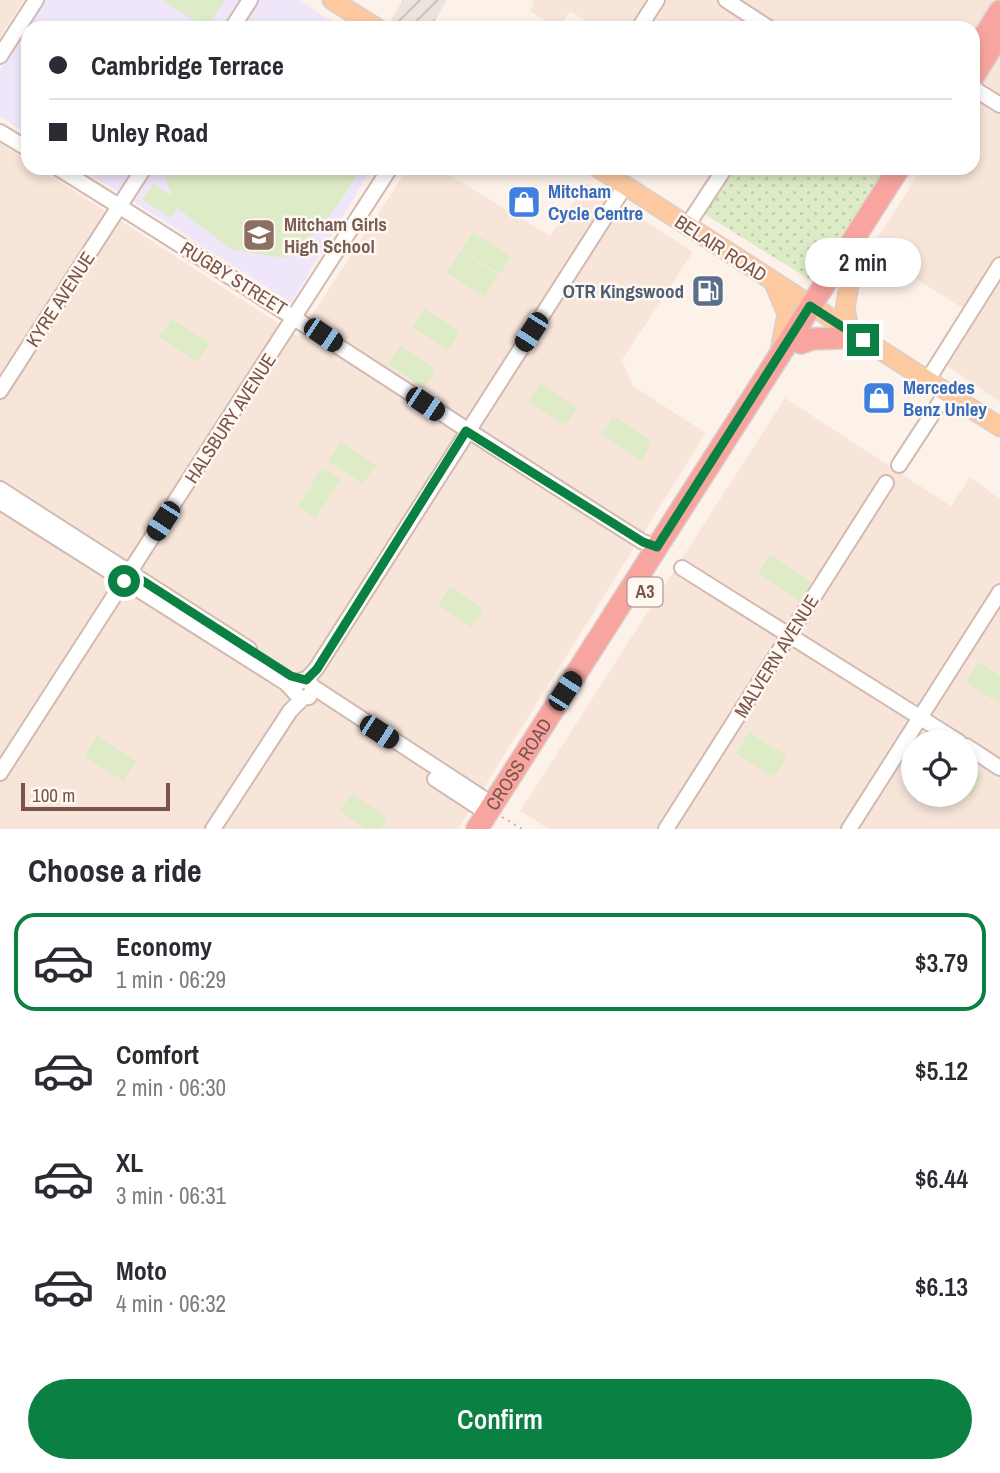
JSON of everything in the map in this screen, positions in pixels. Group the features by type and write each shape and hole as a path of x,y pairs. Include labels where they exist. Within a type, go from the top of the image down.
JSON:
{"highway":[{"path":"980,42 1000,11"},
{"path":"980,66 1000,34"},
{"name":"CROSS ROAD","path":"490,818 801,343 815,309 895,175"},
{"name":"CROSS ROAD","path":"490,818 779,353 853,262 909,175"},
{"path":"801,343 812,339 855,334"}],"main road":[{"path":"332,0 366,21"},
{"name":"BELAIR ROAD","path":"608,175 1000,427"},
{"path":"853,262 845,309 855,334"},
{"path":"774,283 787,314 779,353"}],"street":[{"path":"22,21 36,0"},
{"path":"236,21 250,0"},
{"path":"644,21 657,0"},
{"path":"726,0 758,21"},
{"path":"0,56 21,23"},
{"path":"980,92 1000,105"},
{"path":"0,132 21,145"},
{"name":"RUGBY STREET","path":"69,175 296,317 466,431 643,542 657,547"},
{"name":"KYRE AVENUE","path":"0,391 140,175"},
{"name":"HALSBURY AVENUE","path":"0,774 386,175"},
{"path":"687,226 720,175"},
{"path":"213,829 625,186"},
{"path":"927,380 1000,265"},
{"path":"899,466 946,393"},
{"name":"MALVERN AVENUE","path":"666,829 886,484"},
{"path":"5,498 241,650 305,687 404,753 490,818"},
{"path":"682,568 940,730"},
{"path":"849,829 1000,592"},
{"path":"978,754 1000,768"}],"path":[{"path":"490,818 522,829"}],"shaded area":[{"path":"0,0 24,0 0,37"},
{"path":"44,0 299,0 332,21 31,21"},
{"path":"403,0 447,0 434,21 390,21"},
{"path":"531,0 993,0 980,21 585,21 570,11 564,21 545,21 530,11 534,2"},
{"path":"21,37 21,130 0,116 0,71"},
{"path":"1000,46 1000,402 947,366 977,317 870,250 918,175 980,175 980,77"},
{"path":"0,143 21,156 21,175 50,175 298,336 403,175 450,175 550,236 587,183 693,252 622,360 633,386 706,433 458,829 0,829"},
{"name":"Mitcham Girls High School","path":"92,175 368,175 291,303"},
{"path":"785,398 951,506 970,477 1000,499 1000,829 549,829 520,811"}],"green space":[{"path":"162,0 225,0 211,21 195,21"},
{"path":"356,175 328,218 308,240 285,258 232,250 177,208 170,218 142,199 154,184 172,196 165,177"},
{"path":"725,175 880,175 812,281 701,212"},
{"path":"472,232 511,257 500,274 461,250"},
{"path":"461,251 498,275 485,297 447,273"},
{"path":"424,308 460,331 449,350 412,327"},
{"path":"172,319 210,343 198,362 159,337"},
{"path":"400,346 436,370 424,388 388,364"},
{"path":"540,384 577,408 566,425 529,402"},
{"path":"613,416 652,441 642,462 601,435"},
{"path":"340,442 376,465 363,484 328,461"},
{"path":"322,468 341,480 316,518 298,506"},
{"path":"770,555 811,582 799,601 758,574"},
{"path":"450,587 484,610 472,627 438,605"},
{"path":"978,662 1000,676 1000,704 966,682"},
{"path":"749,732 787,756 774,777 736,753"},
{"path":"96,736 136,761 124,781 84,756"},
{"path":"351,794 388,818 381,829 367,829 340,811"}],"place":[{"name":"Mitcham Cycle Centre","path":"524,202"},
{"name":"Mitcham Girls High School","path":"259,235"},
{"name":"OTR Kingswood","path":"708,291"},
{"name":"Mercedes Benz Unley","path":"879,398"}],"route":[{"path":"124,581 129,572 291,676 306,680 317,669 466,431 643,542 657,547 810,306 863,340"}]}
